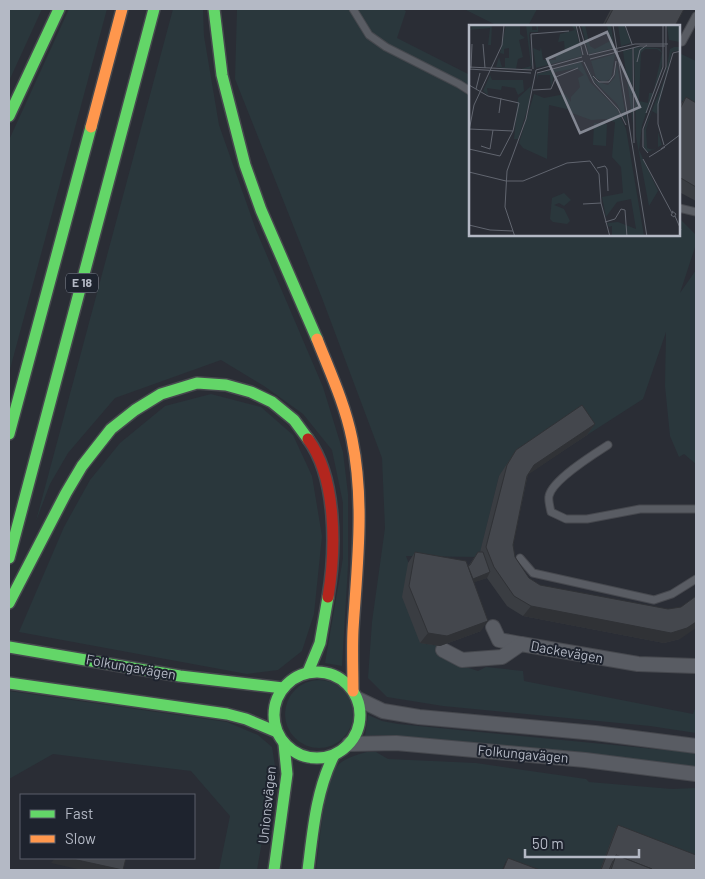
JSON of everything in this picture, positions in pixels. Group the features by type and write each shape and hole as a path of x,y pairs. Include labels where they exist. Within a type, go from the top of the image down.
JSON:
{"main road":[{"path":"9,116 59,9"},
{"name":"E 18","path":"9,434 122,9"},
{"name":"E 18","path":"9,558 154,9"},
{"path":"214,9 222,75 245,164 261,210 342,402 352,440 358,484 359,552 353,632 355,695 360,711 360,723 356,734 349,744 334,755 323,758 307,757 292,750 284,744 277,732 274,709 277,698 283,688 294,678 308,672 321,671 333,674 345,681 355,695"},
{"path":"9,603 66,493 82,466 111,429 135,410 161,394 197,383 226,385 251,392 272,402 294,420 313,446 325,477 332,516 334,548 332,581 320,643 308,672"},
{"name":"Folkungavägen","path":"9,647 210,680 283,688"},
{"path":"9,683 227,714 246,719 277,732"},
{"name":"Unionsvägen","path":"274,870 287,779 284,744"},
{"path":"308,870 319,790 334,755"}],"street":[{"path":"493,627 499,640 521,644"},
{"name":"Dackevägen","path":"443,650 462,660 502,657 521,644 638,664 696,666"},
{"name":"Folkungavägen","path":"355,695 383,711 420,717 595,733 696,746"},
{"name":"Folkungavägen","path":"349,744 396,743 585,760 696,774"}],"lane":[{"path":"354,9 369,35 386,47 469,90"},
{"path":"682,42 696,16"},
{"path":"680,208 696,212"},
{"path":"608,445 569,472 554,486 549,496 551,512 566,519 587,519 640,509 696,509"},
{"path":"520,558 533,573 654,600 672,594 696,579"}],"shaded area":[{"path":"9,9 42,9 9,81"},
{"path":"69,9 107,9 9,373 9,140"},
{"path":"173,9 203,9 204,36 219,125 256,230 323,387 343,452 348,494 348,566 342,666 325,663 343,558 343,503 332,450 303,414 264,386 221,360 115,398 68,453 50,484 36,521"},
{"path":"237,9 402,9 406,11 397,38 469,74 469,236 680,236 680,219 696,235 696,244 680,293 696,270 696,464 684,454 679,457 670,436 665,386 666,332 643,399 587,435 575,416 499,476 479,557 406,556 440,646 451,662 478,671 486,667 523,671 524,681 693,714 696,706 696,733 650,726 443,706 387,697 368,678 372,622 385,528 382,458 322,298 235,79"},
{"path":"464,9 537,9 529,25 496,25"},
{"path":"680,53 696,61 696,108 680,100"},
{"path":"211,394 261,407 293,435 312,476 322,536 314,614 302,651 278,670 247,674 19,632 64,527 90,480 120,443 165,406"},
{"path":"319,680 332,683 343,690 350,701 353,714 350,727 343,738 332,745 319,748 306,745 295,738 288,727 285,714 288,701 295,690 306,683"},
{"path":"9,691 227,722 258,735 272,747 275,766 257,870 219,870 230,816 191,771 53,754 9,779"},
{"path":"368,715 382,721 398,724 696,753 696,767 427,739 380,735 365,736"},
{"path":"367,752 376,752 388,759 476,763 586,779 589,782 672,789 696,788 696,859 616,828 600,870 530,870 506,861 502,870 316,870 325,801 332,775 336,767 343,761"}],"building":[{"path":"613,9 684,9 676,25 605,25"},
{"path":"686,97 696,103 696,187 680,178 680,109"},
{"path":"582,405 595,424 534,465 527,476 513,545 515,557 529,578 540,585 668,609 681,607 696,596 696,622 687,628 671,633 531,606 514,596 494,567 486,547 507,465 516,450"},
{"path":"415,552 466,561 488,621 447,636 428,633 409,586"},
{"path":"478,552 483,552 490,572 473,579 468,566"},
{"path":"618,825 696,855 696,870 652,870 616,855 609,870 601,870"},
{"path":"616,855 652,869 652,870 611,870"},
{"path":"508,858 540,870 503,870"},
{"path":"73,859 126,859 123,870"}],"traffic: fast":[{"path":"9,116 59,9"},
{"path":"9,558 154,9"},
{"path":"214,9 222,75 245,165 261,210 317,339"},
{"path":"9,434 91,127"},
{"path":"9,603 82,466 111,429 135,410 161,394 197,383 226,385 251,392 272,402 294,420 308,439"},
{"path":"308,672 320,643 328,597"},
{"path":"9,647 180,676 283,688"},
{"path":"317,672 334,675 348,684 357,698 360,715 357,732 348,746 334,755 317,758 300,755 286,746 277,732 274,715 277,698 286,684 300,675 317,672"},
{"path":"9,683 227,714 246,719 277,732"},
{"path":"274,870 287,774 284,744"},
{"path":"308,870 319,797 334,755"}],"traffic: slow":[{"path":"91,127 122,9"},
{"path":"317,339 345,413 356,463 359,534 353,638 353,691"}],"traffic: jam":[{"path":"308,439 318,455 329,494 332,515 332,558 328,597"}]}
